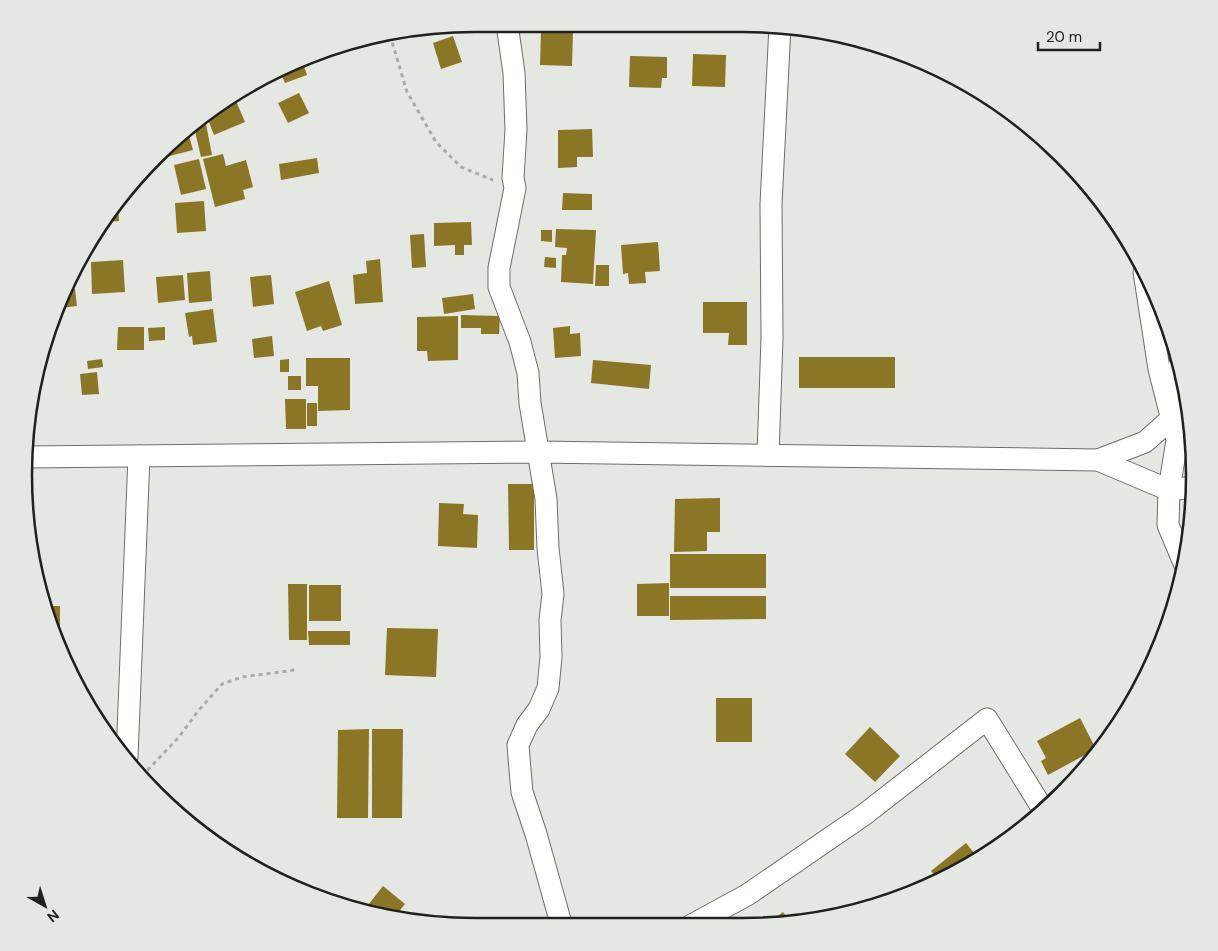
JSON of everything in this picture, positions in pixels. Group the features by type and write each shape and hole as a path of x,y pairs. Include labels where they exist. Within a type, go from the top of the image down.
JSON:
{"street":[{"path":"508,33 514,73 516,130 513,178 515,188 499,268 499,287 520,342 528,372 530,402 546,499 548,548 553,594 550,620 551,657 548,688 539,709 527,726 518,745 522,792 559,918"},
{"path":"768,455 772,338 772,204 780,34"},
{"path":"1148,297 1159,368 1177,440 1169,490 1168,525 1179,551"},
{"path":"33,457 538,452 1098,460 1145,442 1172,418 1176,386"},
{"path":"127,749 139,456"},
{"path":"1098,460 1169,490 1186,488"},
{"path":"703,918 747,895 858,819 987,719 1040,804"}],"path":[{"path":"392,41 407,92 436,142 461,167 515,188"},
{"path":"146,772 180,737 198,711 222,684 242,677 295,670"}],"building":[{"path":"541,33 573,33 572,66 540,65"},
{"path":"453,36 462,62 441,69 433,43"},
{"path":"693,54 726,55 725,87 692,86"},
{"path":"630,56 667,57 667,78 662,78 661,88 629,87"},
{"path":"304,67 307,75 285,83 282,77"},
{"path":"299,93 309,113 288,123 278,103"},
{"path":"237,102 245,122 214,135 209,122"},
{"path":"206,124 212,155 201,157 195,132"},
{"path":"592,129 593,157 577,157 577,167 558,168 558,130"},
{"path":"189,137 193,150 168,157"},
{"path":"223,154 226,166 246,160 253,187 243,190 245,199 215,207 203,159"},
{"path":"317,158 319,173 281,180 279,164"},
{"path":"199,159 206,189 181,195 174,165"},
{"path":"563,193 592,194 592,210 562,210"},
{"path":"204,201 206,231 177,233 175,203"},
{"path":"118,213 119,221 113,221"},
{"path":"471,222 472,245 464,245 464,255 455,255 455,245 434,246 434,223"},
{"path":"556,229 596,230 593,284 561,282 562,255 566,255 567,248 555,247"},
{"path":"541,230 552,230 552,242 541,241"},
{"path":"424,234 426,267 412,268 410,235"},
{"path":"658,242 660,271 645,272 646,283 629,284 628,273 623,274 621,245"},
{"path":"545,257 556,258 556,268 544,267"},
{"path":"380,259 383,302 355,304 353,275 367,273 366,261"},
{"path":"123,260 125,292 92,294 91,262"},
{"path":"596,265 609,265 609,286 595,286"},
{"path":"210,271 212,301 189,303 187,273"},
{"path":"183,275 185,300 158,303 156,277"},
{"path":"271,275 274,304 253,307 250,277"},
{"path":"329,281 342,325 323,331 321,326 307,331 295,292"},
{"path":"74,289 75,289 77,306 65,307"},
{"path":"473,294 475,309 444,314 442,298"},
{"path":"703,302 747,302 747,345 728,345 729,333 703,333"},
{"path":"213,309 217,342 193,345 192,336 189,337 185,313"},
{"path":"461,315 500,316 499,334 481,334 481,328 461,328"},
{"path":"458,316 458,360 428,361 427,351 417,351 417,317"},
{"path":"570,326 570,334 580,333 581,356 555,358 553,328"},
{"path":"118,327 144,327 144,350 117,350"},
{"path":"165,327 165,340 149,341 148,328"},
{"path":"272,336 274,356 254,358 252,339"},
{"path":"799,357 895,357 895,388 799,388"},
{"path":"306,358 350,358 350,410 318,411 318,386 306,386"},
{"path":"102,359 103,367 88,369 87,361"},
{"path":"289,359 289,372 280,372 280,360"},
{"path":"593,360 651,365 649,389 591,383"},
{"path":"97,372 99,394 82,395 80,374"},
{"path":"288,376 301,376 301,390 288,390"},
{"path":"285,399 306,399 306,429 286,429"},
{"path":"307,403 317,403 317,426 307,426"},
{"path":"508,484 534,484 534,550 509,550"},
{"path":"720,498 720,532 707,532 707,551 674,552 675,499"},
{"path":"439,503 464,504 463,514 478,515 477,548 438,546"},
{"path":"670,554 766,554 766,588 670,588"},
{"path":"669,583 669,616 637,616 637,584"},
{"path":"288,584 307,584 307,640 289,640"},
{"path":"309,585 341,585 341,621 309,621"},
{"path":"670,596 766,596 766,619 670,620"},
{"path":"53,606 60,606 60,629"},
{"path":"387,628 438,629 436,677 385,675"},
{"path":"308,631 350,631 350,645 309,645"},
{"path":"716,698 752,698 752,742 716,742"},
{"path":"1080,718 1094,745 1087,754 1048,775 1041,761 1046,758 1037,741"},
{"path":"870,727 900,756 875,782 845,754"},
{"path":"369,729 368,818 337,818 338,730"},
{"path":"372,729 403,729 402,818 372,818"},
{"path":"966,843 974,853 934,875 931,871"},
{"path":"383,886 405,904 399,912 368,905"},
{"path":"783,912 786,916 775,918"}]}
